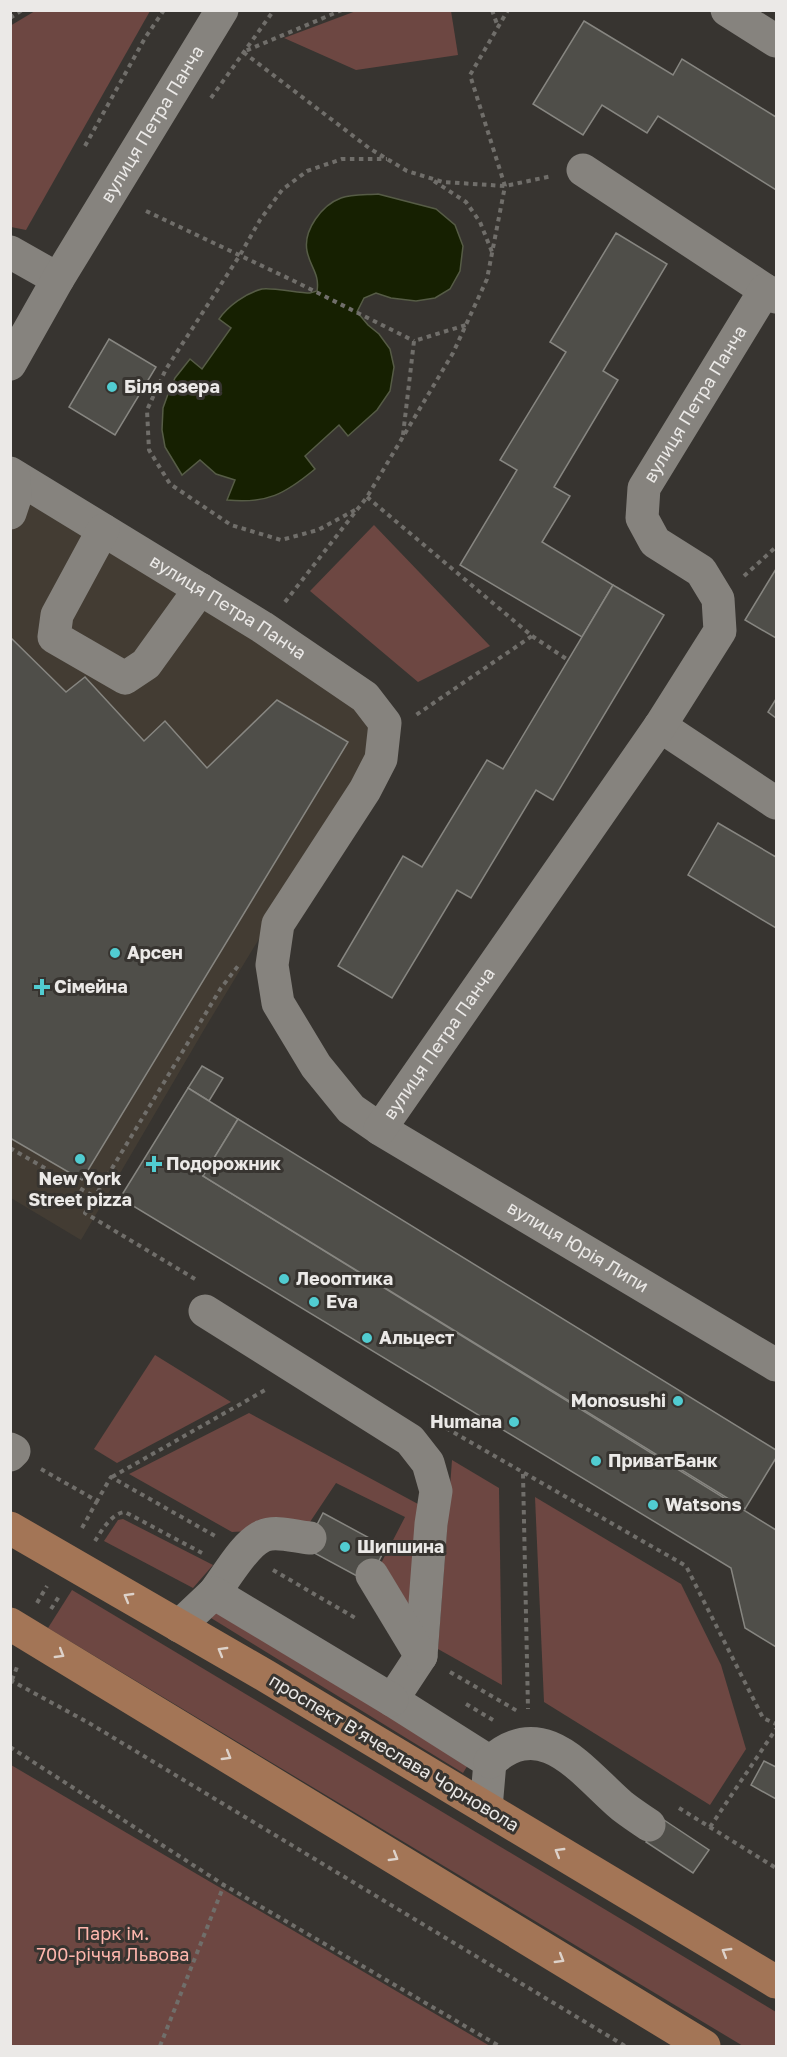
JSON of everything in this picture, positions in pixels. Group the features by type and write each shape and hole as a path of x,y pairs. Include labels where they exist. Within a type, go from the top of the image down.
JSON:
{"main road":[{"name":"проспект Вʼячеслава Чорновола","path":"10,1528 266,1676 777,1982"},
{"path":"10,1624 704,2046"}],"street":[{"name":"вулиця Петра Панча","path":"10,364 58,279 222,10"},
{"path":"728,10 777,41"},
{"path":"583,170 771,293"},
{"path":"10,252 58,279"},
{"name":"вулиця Петра Панча","path":"13,475 262,627 365,697 385,723 381,759 365,790 278,924 272,965 278,1003 316,1066 351,1109 380,1129 660,726 720,630 718,598 701,571 654,542 642,518 644,488 771,293"},
{"path":"10,513 15,498 13,475"},
{"path":"103,530 57,615 54,637 125,678 146,664 200,589"},
{"path":"660,726 777,802"},
{"name":"вулиця Юрія Липи","path":"380,1129 777,1365"},
{"path":"205,1311 410,1440 428,1463 436,1491 431,1524 421,1656 392,1700"},
{"path":"10,1449 14,1450 23,1461"},
{"path":"179,1626 263,1536 274,1534 310,1538"},
{"path":"230,1572 392,1700 490,1762"},
{"path":"372,1575 421,1656"},
{"path":"486,1808 490,1762 515,1746 544,1745 560,1751 622,1806 649,1825"}],"path":[{"path":"10,18 22,10"},
{"path":"85,146 145,38 164,10"},
{"path":"210,100 274,10"},
{"path":"243,52 342,10"},
{"path":"492,10 498,28"},
{"path":"262,627 288,600 367,497 453,353 487,279 505,186 470,75 508,10"},
{"path":"243,52 369,148 407,171 442,182 505,186 583,170"},
{"path":"359,508 318,530 281,540 231,525 170,484 149,450 147,410 166,369 260,220 282,190 307,171 342,159 387,159"},
{"path":"430,178 466,202 480,222 492,253"},
{"path":"146,211 414,341 466,325"},
{"path":"403,438 414,341"},
{"path":"367,497 532,636 568,660"},
{"path":"718,598 777,547"},
{"path":"415,715 532,636"},
{"path":"85,1213 225,981 238,964"},
{"path":"10,1148 95,1197"},
{"path":"82,1528 111,1477 300,1371"},
{"path":"23,1461 43,1469 97,1501"},
{"path":"421,1656 528,1717 523,1473"},
{"path":"111,1477 230,1572"},
{"path":"98,1536 118,1512 125,1512 230,1572 362,1621"},
{"path":"19,1662 11,1680 99,1729 625,2046"},
{"path":"710,1827 777,1729"},
{"path":"10,1747 224,1885 499,2046"},
{"path":"160,2046 224,1885"}],"shaded area":[{"path":"378,194 436,209 455,225 463,246 460,271 450,289 435,298 416,301 391,298 376,293 364,298 357,312 390,349 394,367 390,391 377,410 348,436 339,425 305,456 315,469 285,491 265,499 227,500 235,480 216,474 200,460 182,475 165,447 162,430 163,408 175,378 190,359 202,369 231,328 219,319 227,309 244,297 262,289 310,293 317,291 316,275 307,251 308,235 315,219 327,206 341,198"},
{"name":"Арсен","path":"10,485 359,705 374,732 368,759 205,1028 81,1240 11,1198"}],"green space":[{"path":"35,11 150,11 26,230 11,227 10,26"},
{"path":"356,11 451,11 458,55 356,70 284,38"},
{"path":"374,525 490,646 418,682 310,591"},
{"path":"155,1355 231,1402 117,1463 94,1449"},
{"path":"249,1413 418,1504 408,1612 377,1571 405,1517 336,1483 306,1528 232,1532 129,1474"},
{"path":"452,1460 499,1488 502,1685 438,1649"},
{"path":"535,1497 681,1584 721,1665 746,1749 710,1805 544,1702"},
{"path":"123,1519 213,1565 193,1588 104,1541 118,1520"},
{"path":"72,1590 776,2012 776,2046 743,2046 48,1628"},
{"path":"219,1605 471,1760 463,1773 211,1618"},
{"name":"Парк ім. 700-річчя Львова","path":"11,1765 490,2046 11,2046"}],"building":[{"path":"584,21 673,75 682,59 776,117 776,190 658,116 647,133 602,105 583,135 533,104"},
{"path":"616,233 667,264 603,371 618,380 554,487 570,496 542,542 613,585 582,637 460,565 517,470 500,460 566,352 550,342"},
{"name":"Біля озера","path":"109,339 156,367 115,435 69,407"},
{"path":"776,569 776,638 745,620"},
{"path":"613,585 664,615 553,800 536,790 471,898 457,890 392,998 338,966 403,856 422,867 487,760 503,769"},
{"name":"Арсен","path":"10,637 66,692 85,677 144,741 165,721 207,768 277,700 348,742 82,1180 10,1138"},
{"path":"776,699 776,718 768,712"},
{"path":"718,823 776,857 776,928 688,875"},
{"path":"202,1066 223,1078 209,1101 188,1088"},
{"path":"188,1088 238,1119 203,1176 776,1530 776,1647 745,1628 731,1568 120,1198"},
{"path":"238,1119 776,1450 776,1458 745,1509 203,1176"},
{"name":"Шипшина","path":"323,1513 386,1547 368,1582 305,1548"},
{"path":"764,1761 776,1767 776,1799 751,1785"},
{"path":"661,1818 709,1850 693,1873 646,1842"}],"place":[{"name":"Біля озера","path":"112,387"},
{"name":"Арсен","path":"115,953"},
{"name":"Сімейна","path":"42,987"},
{"name":"New York Street pizza","path":"80,1159"},
{"name":"Подорожник","path":"154,1164"},
{"name":"Леооптика","path":"284,1279"},
{"name":"Eva","path":"314,1302"},
{"name":"Альцест","path":"367,1338"},
{"name":"Monosushi","path":"678,1401"},
{"name":"Humana","path":"514,1422"},
{"name":"ПриватБанк","path":"596,1461"},
{"name":"Watsons","path":"653,1505"},
{"name":"Шипшина","path":"345,1547"}]}
